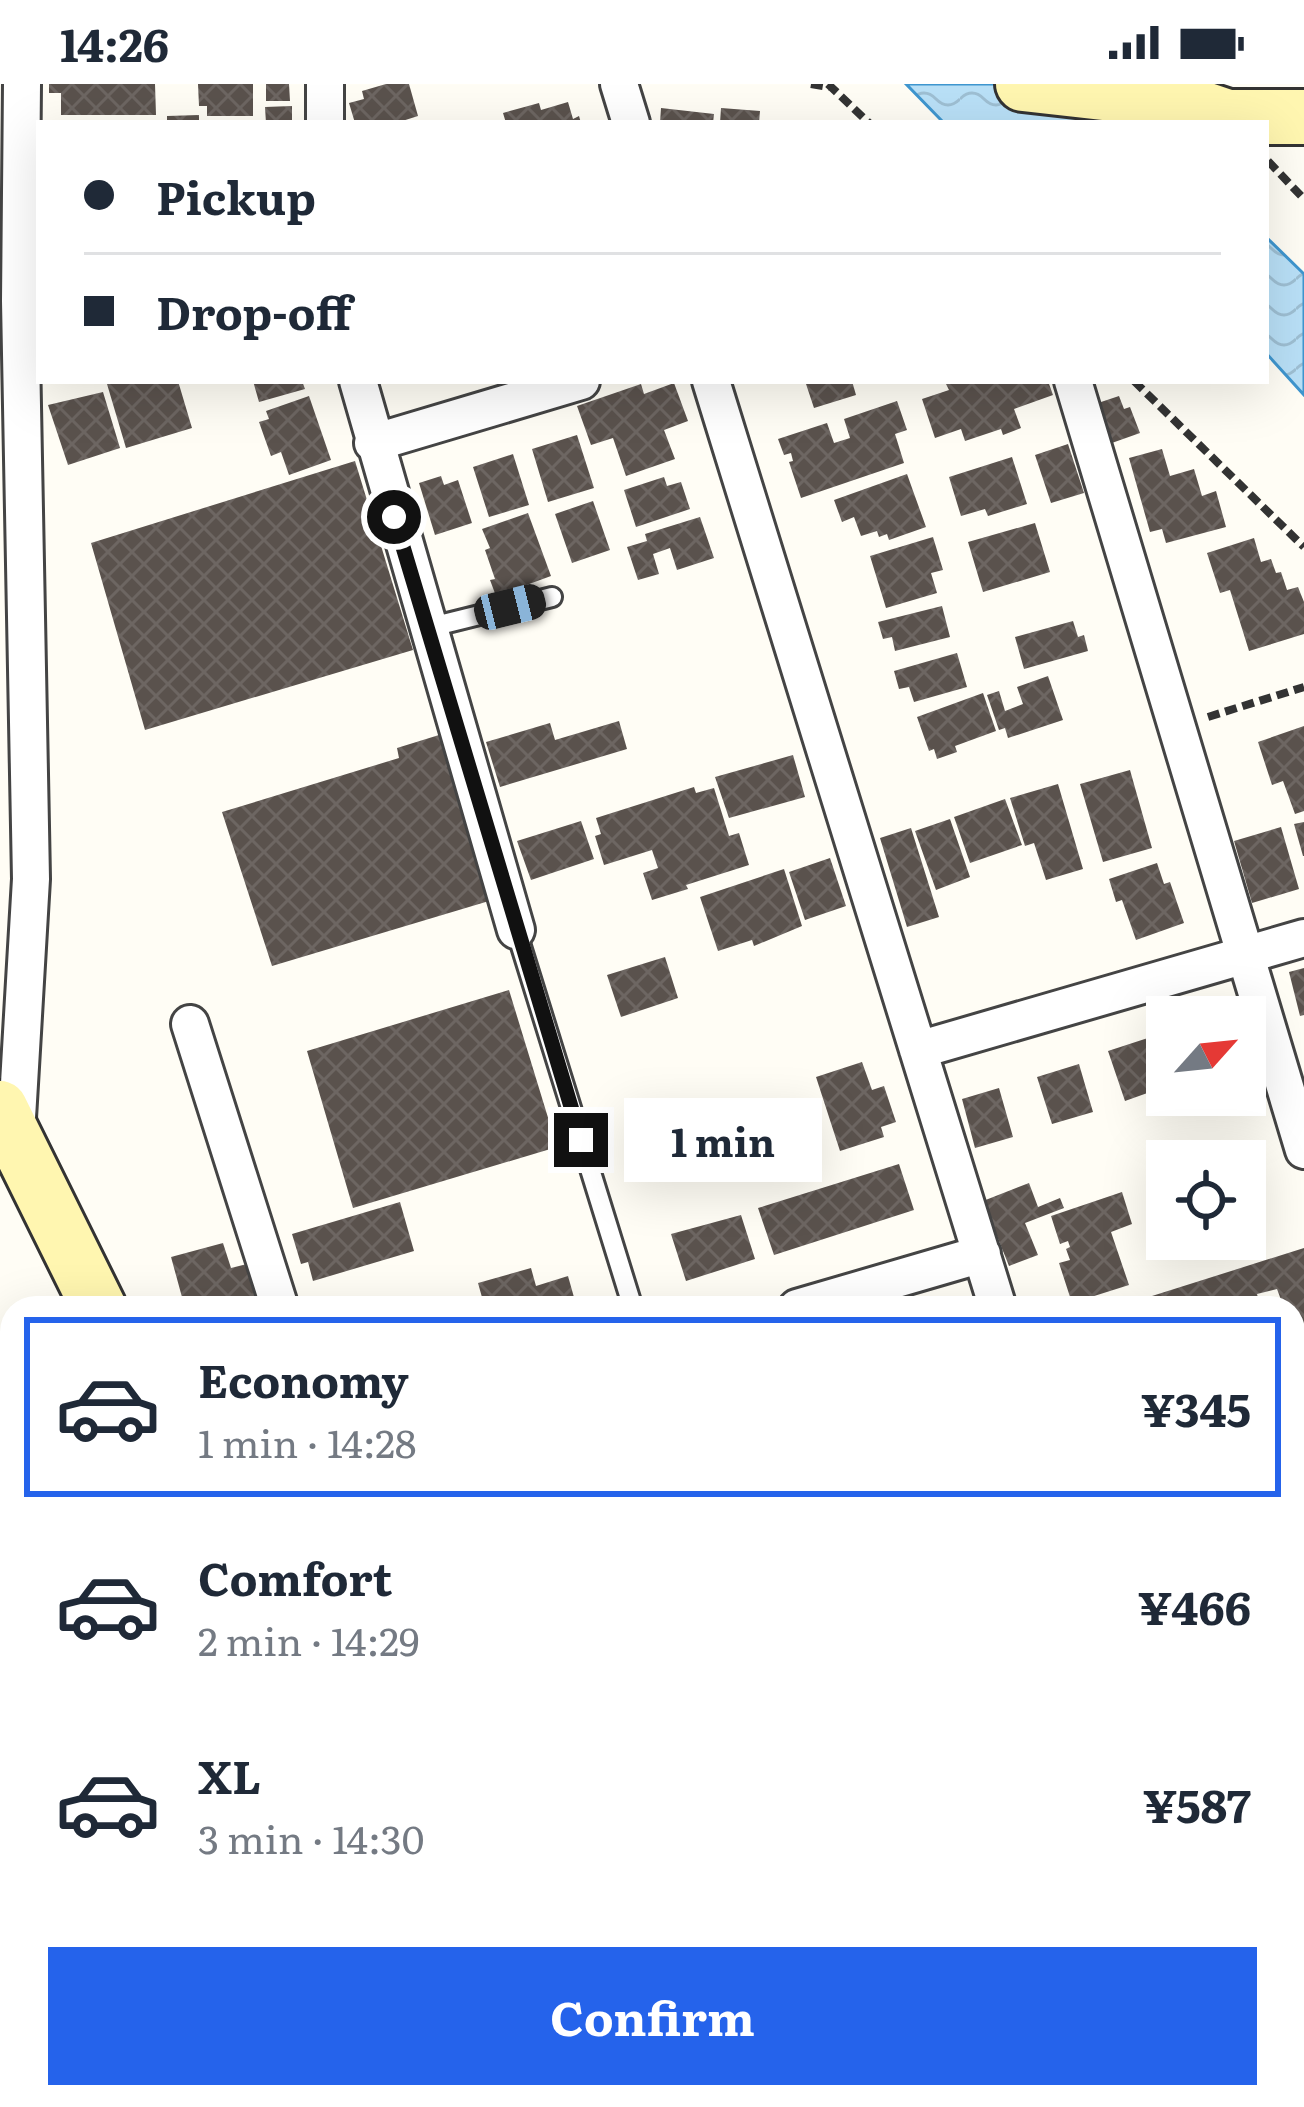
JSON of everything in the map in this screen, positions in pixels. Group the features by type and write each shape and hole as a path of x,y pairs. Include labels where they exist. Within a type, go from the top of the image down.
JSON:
{"street":[{"path":"22,84 21,191 36,362"},
{"path":"325,84 325,120"},
{"path":"619,84 630,120"},
{"path":"1023,84 1183,102 1228,117 1304,117"},
{"path":"359,384 516,930"},
{"path":"373,443 571,384"},
{"path":"712,384 994,1296"},
{"path":"1074,384 1304,1150"},
{"path":"38,385 12,536 15,880 8,1124 93,1296"},
{"path":"918,1050 1304,938"},
{"path":"190,1024 276,1296"},
{"path":"838,1296 982,1254"}],"lane":[{"path":"427,628 552,597"},
{"path":"516,930 629,1296"}],"path":[{"path":"811,84 830,85 866,120"},
{"path":"1269,162 1304,200"},
{"path":"1136,384 1304,547"},
{"path":"1176,727 1304,686"}],"water":[{"path":"906,84 1105,84 1143,120 941,120"},
{"path":"1269,240 1304,274 1304,395 1269,356"}],"building":[{"path":"49,84 155,84 156,115 61,115 61,93 49,93"},
{"path":"198,84 253,84 253,116 207,116 207,106 199,106"},
{"path":"266,84 289,84 290,101 266,101"},
{"path":"409,84 418,116 354,120 349,103 364,99 362,91"},
{"path":"568,102 573,119 579,116 580,120 505,120 503,113 539,103 541,110"},
{"path":"292,106 292,120 266,120 265,107"},
{"path":"661,108 714,114 713,120 660,120"},
{"path":"721,108 760,111 759,120 720,120"},
{"path":"199,115 199,120 167,120 167,116"},
{"path":"107,384 179,384 192,428 126,448"},
{"path":"254,384 303,384 305,389 259,402"},
{"path":"641,384 644,394 674,384 688,421 664,430 675,459 626,476 613,438 591,445 577,406"},
{"path":"806,384 853,384 856,395 814,408"},
{"path":"946,384 1049,384 1053,395 1014,409 1021,428 965,441 961,429 935,438 922,399 949,390"},
{"path":"103,392 120,448 68,465 48,405"},
{"path":"309,396 331,460 289,475 281,452 271,456 259,422 269,419 266,411"},
{"path":"1119,396 1124,409 1130,407 1140,433 1109,444 1095,404"},
{"path":"897,401 907,430 895,434 904,463 801,498 789,462 793,461 791,453 784,455 778,439 827,423 834,443 850,438 844,419"},
{"path":"577,435 594,488 548,502 532,449"},
{"path":"1068,444 1084,493 1051,503 1035,455"},
{"path":"1162,449 1170,476 1194,469 1202,496 1216,491 1226,527 1166,543 1162,529 1150,532 1129,458"},
{"path":"513,454 529,505 489,517 473,467"},
{"path":"1012,457 1027,504 988,516 985,509 961,516 949,477"},
{"path":"355,461 413,650 145,730 91,543"},
{"path":"907,474 926,527 889,540 877,531 861,536 854,517 842,522 834,500"},
{"path":"441,476 444,485 458,480 472,523 435,535 419,483"},
{"path":"664,477 667,486 681,482 690,509 636,527 624,490"},
{"path":"593,501 610,550 572,563 555,514"},
{"path":"528,513 551,576 496,596 485,550 490,548 482,529"},
{"path":"700,517 714,558 677,570 670,548 653,554 659,574 638,580 627,547 647,541 645,534"},
{"path":"1035,523 1050,572 983,592 968,542"},
{"path":"933,537 943,570 931,573 937,593 886,608 870,556"},
{"path":"1254,538 1261,562 1271,559 1287,590 1298,587 1304,602 1304,634 1249,651 1230,590 1220,593 1207,553"},
{"path":"942,606 950,637 895,651 892,637 883,639 878,622"},
{"path":"1073,621 1088,651 1024,669 1015,637"},
{"path":"957,653 967,687 914,702 909,687 899,689 894,671"},
{"path":"1048,676 1063,720 1008,738 1005,728 999,730 987,695 999,691 1005,711 1023,704 1017,687"},
{"path":"983,693 996,731 955,746 957,752 937,759 934,749 929,751 917,717"},
{"path":"619,721 627,749 500,787 486,742 550,723 555,740"},
{"path":"1304,726 1304,811 1295,814 1283,781 1272,785 1258,742"},
{"path":"439,735 489,901 272,966 222,812 399,758 397,748"},
{"path":"793,755 805,797 729,818 715,777"},
{"path":"1130,770 1152,848 1103,862 1080,784"},
{"path":"1058,784 1083,869 1046,880 1034,843 1025,846 1010,798"},
{"path":"694,787 696,793 714,788 729,836 739,833 749,865 652,900 643,873 658,868 652,850 604,865 595,836 601,834 596,818"},
{"path":"1005,799 1022,845 970,863 954,817"},
{"path":"950,819 970,877 936,890 915,831"},
{"path":"581,821 594,859 531,880 517,841"},
{"path":"1304,822 1304,856 1303,856 1294,824"},
{"path":"1281,827 1299,889 1252,903 1234,841"},
{"path":"911,828 939,917 907,927 880,838"},
{"path":"830,858 846,906 805,920 789,872"},
{"path":"1157,863 1164,884 1170,882 1184,923 1136,940 1109,879"},
{"path":"784,869 802,926 754,946 752,940 718,951 700,897"},
{"path":"665,957 678,998 621,1017 607,975"},
{"path":"1304,968 1304,1015 1300,1016 1289,972"},
{"path":"509,990 557,1147 353,1208 307,1051"},
{"path":"1146,1039 1146,1094 1125,1101 1108,1051"},
{"path":"862,1062 872,1090 884,1086 896,1122 881,1127 884,1137 840,1151 816,1077"},
{"path":"1079,1064 1093,1112 1052,1124 1037,1077"},
{"path":"999,1088 1013,1137 975,1148 962,1099"},
{"path":"899,1164 914,1210 774,1255 758,1208"},
{"path":"1029,1183 1038,1207 1060,1198 1064,1208 1025,1223 1038,1255 1009,1266 983,1201"},
{"path":"1122,1192 1132,1224 1111,1232 1129,1285 1094,1296 1070,1296 1059,1263 1070,1260 1066,1249 1070,1247 1068,1241 1060,1244 1051,1216"},
{"path":"400,1202 414,1251 313,1281 308,1262 301,1264 292,1234"},
{"path":"741,1215 755,1259 686,1281 671,1234"},
{"path":"223,1243 231,1268 247,1264 256,1296 182,1296 171,1257"},
{"path":"1304,1248 1304,1296 1280,1296 1277,1289 1258,1296 1152,1296"},
{"path":"531,1268 536,1286 568,1276 574,1296 482,1296 478,1283"}],"route":[{"path":"394,517 581,1140"}]}
